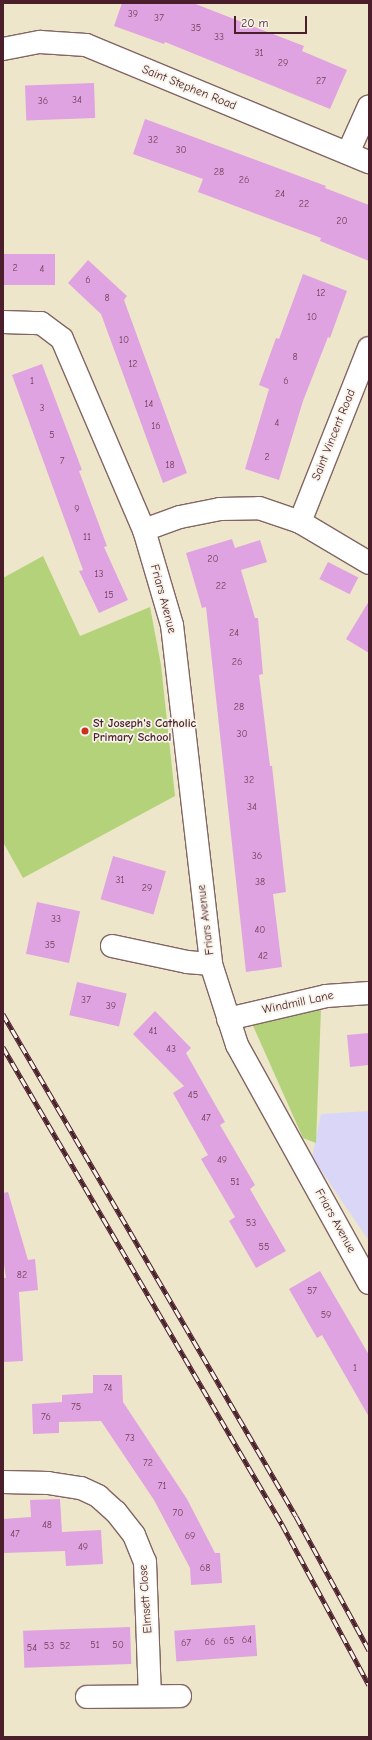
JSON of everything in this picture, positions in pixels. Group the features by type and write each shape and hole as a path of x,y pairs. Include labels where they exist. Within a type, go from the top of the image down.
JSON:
{"street":[{"name":"Saint Stephen Road","path":"3,48 40,42 86,45 369,162"},
{"path":"348,153 369,106"},
{"name":"Friars Avenue","path":"3,322 41,323 62,339 144,530 172,625 211,964 237,1045 369,1283"},
{"name":"Saint Vincent Road","path":"300,522 369,348"},
{"path":"144,530 180,517 220,509 260,508 300,522 369,563"},
{"name":"Friars Avenue","path":"112,945 187,962 211,964"},
{"name":"Windmill Lane","path":"228,1019 326,996 369,993"},
{"name":"Elmsett Close","path":"3,1482 48,1483 81,1488 98,1496 116,1512 134,1535 145,1562 150,1696"},
{"path":"87,1697 180,1696"}],"shaded area":[{"path":"369,1111 369,1241 312,1157 321,1114"}],"green space":[{"name":"St Joseph's Catholic Primary School","path":"43,556 80,636 150,607 161,665 175,796 23,878 3,842 3,578"},
{"path":"321,1009 316,1143 303,1138 250,1019"}],"building":[{"path":"122,3 193,3 304,46 302,51 347,70 330,109 165,42 164,44 114,26"},
{"path":"94,83 95,118 26,120 25,85"},
{"path":"145,119 326,186 325,188 369,205 369,261 320,241 321,238 198,192 203,179 133,154"},
{"path":"3,254 55,254 55,285 3,285"},
{"path":"88,260 127,296 124,300 187,473 163,483 101,314 68,283"},
{"path":"303,274 347,291 330,338 328,337 303,401 279,480 245,469 269,389 259,385 276,338 279,339"},
{"path":"42,364 82,470 79,471 107,546 104,547 128,600 99,613 79,571 83,570 12,375"},
{"path":"232,539 235,548 260,540 267,562 241,570 255,618 258,618 263,674 259,675 270,766 272,766 286,892 273,894 282,967 246,972 206,607 202,608 186,553"},
{"path":"328,562 358,577 350,594 319,579"},
{"path":"369,601 369,653 346,639"},
{"path":"113,856 166,871 153,914 101,899"},
{"path":"37,902 80,911 69,963 26,954"},
{"path":"77,982 127,993 119,1027 69,1015"},
{"path":"155,1011 191,1048 186,1053 225,1122 220,1125 255,1185 250,1189 286,1251 256,1268 229,1221 235,1217 201,1159 208,1155 173,1093 184,1086 133,1034"},
{"path":"369,1033 369,1065 350,1067 347,1035"},
{"path":"8,1192 28,1260 35,1259 38,1290 19,1292 23,1361 3,1362 3,1278 6,1278 3,1257 3,1193"},
{"path":"320,1271 369,1355 369,1417 322,1335 317,1338 289,1289"},
{"path":"93,1375 122,1375 123,1402 187,1499 215,1553 220,1553 222,1583 191,1585 190,1568 154,1500 101,1421 59,1422 59,1433 33,1434 32,1404 62,1402 62,1395 93,1393"},
{"path":"60,1499 62,1532 101,1530 103,1564 66,1566 65,1551 3,1553 3,1519 31,1517 30,1500"},
{"path":"255,1625 257,1656 176,1662 174,1631"},
{"path":"130,1627 131,1664 24,1668 23,1631"}],"railway":[{"path":"3,1014 296,1516 369,1650"},
{"path":"3,1047 282,1524 369,1685"}],"place":[{"name":"St Joseph's Catholic Primary School","path":"85,731"}]}
